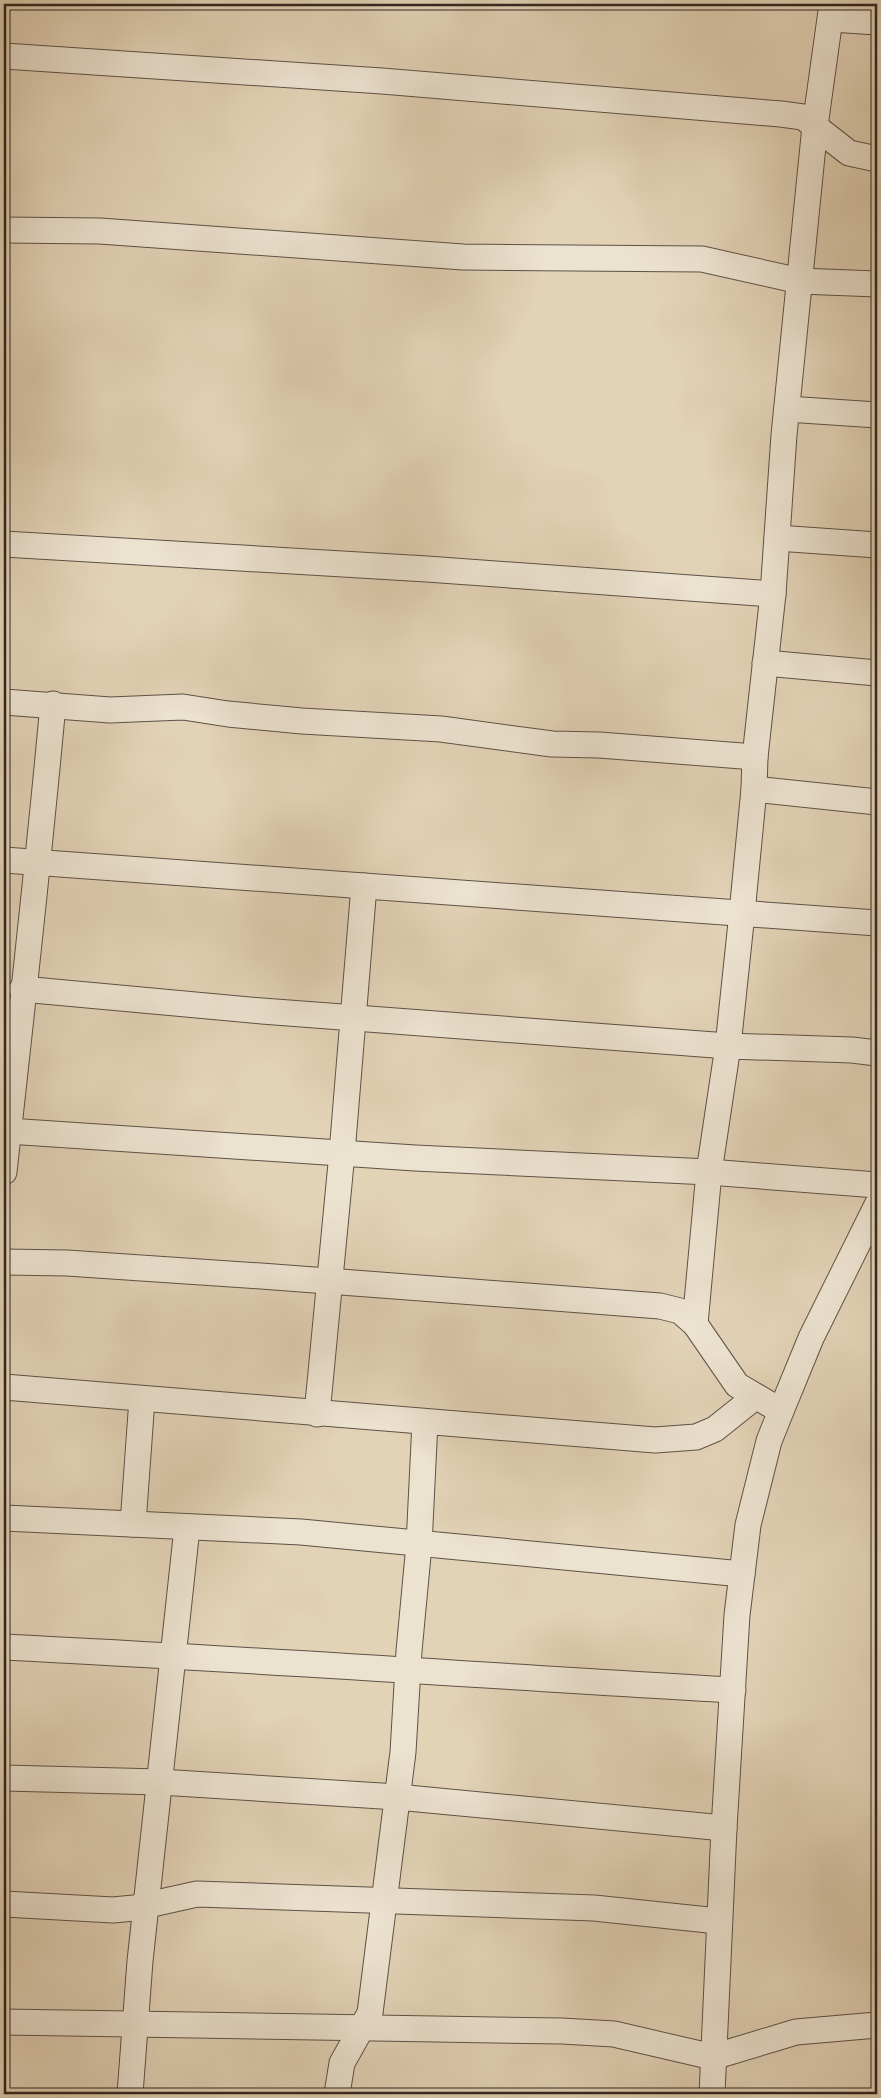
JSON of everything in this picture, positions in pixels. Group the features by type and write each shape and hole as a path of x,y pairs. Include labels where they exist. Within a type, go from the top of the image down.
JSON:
{"street":[{"path":"695,1324 709,1172 728,1046 742,913 754,789 755,757 773,594 787,409 815,126 831,11 877,22"},
{"path":"4,56 382,80 782,114 803,118 849,153 877,159"},
{"path":"4,230 100,231 464,257 702,259 800,281 877,284"},
{"path":"787,409 877,415"},
{"path":"777,538 877,545"},
{"path":"4,544 426,569 773,594"},
{"path":"765,663 877,673"},
{"path":"4,702 53,704 110,710 183,707 228,714 302,721 440,729 552,744 598,744 755,757"},
{"path":"4,1172 22,989 38,863 53,704"},
{"path":"754,789 877,802"},
{"path":"4,860 877,923"},
{"path":"317,1414 342,1153 364,886"},
{"path":"22,989 728,1046 852,1050 877,1053"},
{"path":"8,1131 342,1153 709,1172 877,1185"},
{"path":"712,2094 718,1921 733,1690 742,1574 748,1526 769,1441 781,1411 811,1338 877,1205"},
{"path":"4,1262 67,1263 660,1306 680,1311 695,1324 737,1385 781,1411"},
{"path":"4,1388 655,1440 696,1437 715,1429 755,1397"},
{"path":"133,1524 142,1399"},
{"path":"337,2094 342,2063 370,2013 403,1752 419,1545 425,1422"},
{"path":"4,1518 301,1532 419,1545 742,1574"},
{"path":"130,2094 140,1961 148,1903 187,1528"},
{"path":"4,1647 174,1655 408,1672 733,1690"},
{"path":"4,1778 160,1782 397,1797 724,1828"},
{"path":"4,1904 113,1910 134,1908 148,1903 197,1894 594,1908 718,1921"},
{"path":"4,2022 363,2026 562,2031 614,2034 713,2057 796,2032 877,2025"}]}
